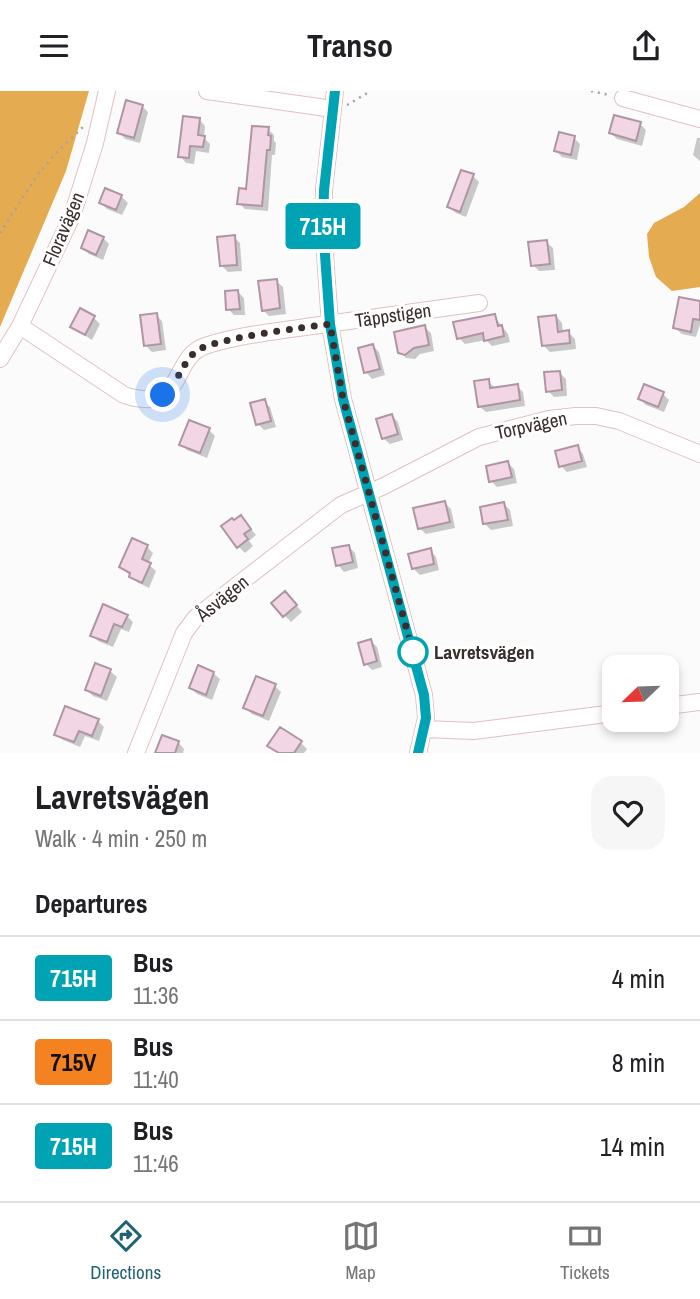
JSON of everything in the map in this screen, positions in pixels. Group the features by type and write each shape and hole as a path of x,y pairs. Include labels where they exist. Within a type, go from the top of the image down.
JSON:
{"street":[{"name":"Floravägen","path":"0,359 20,326 72,216 95,143 107,91"},
{"path":"207,91 333,109"},
{"path":"335,91 324,190 323,227 330,324 343,399 424,695 424,729 418,753"},
{"path":"623,99 700,119"},
{"name":"Täppstigen","path":"20,326 124,394 139,400 163,395 174,385 197,349 204,347 330,324 479,303"},
{"name":"Torpvägen","path":"369,493 479,437 527,423 576,416 609,418 700,454"},
{"name":"Åsvägen","path":"136,753 184,633 196,617 341,505 369,493"},
{"path":"679,705 700,702"},
{"path":"424,729 474,731 602,715"}],"path":[{"path":"333,109 344,107 371,91"},
{"path":"591,91 623,99"},
{"path":"0,233 38,174 58,151 102,110"}],"shaded area":[{"path":"0,91 89,91 66,171 0,327"},
{"path":"700,193 700,287 672,291 656,277 649,257 647,234 654,223 684,207"}],"building":[{"path":"126,100 143,105 134,138 117,133"},
{"path":"614,115 641,122 636,141 609,133"},
{"path":"183,116 200,118 198,135 205,136 203,147 190,146 189,158 178,157"},
{"path":"252,126 269,127 268,135 271,136 270,150 267,150 262,206 237,204 239,188 246,189"},
{"path":"559,132 575,136 571,155 554,151"},
{"path":"461,170 474,174 460,212 447,207"},
{"path":"105,188 122,195 116,210 99,203"},
{"path":"88,230 104,237 96,255 81,248"},
{"path":"235,235 237,265 220,266 217,237"},
{"path":"547,240 550,264 531,266 528,242"},
{"path":"277,279 280,308 262,311 258,281"},
{"path":"238,290 240,309 226,310 225,291"},
{"path":"679,297 700,301 700,320 693,319 691,332 673,328"},
{"path":"80,308 95,316 85,335 70,327"},
{"path":"157,313 161,344 144,346 140,315"},
{"path":"495,314 498,326 502,325 504,336 484,341 483,333 457,339 453,322"},
{"path":"556,315 558,332 569,330 570,343 542,346 538,317"},
{"path":"425,325 429,345 414,348 405,355 398,353 394,332"},
{"path":"373,344 380,369 364,373 358,348"},
{"path":"560,371 562,390 546,392 544,372"},
{"path":"489,379 490,388 518,384 520,400 478,407 474,381"},
{"path":"644,384 664,392 658,407 638,399"},
{"path":"265,399 271,421 256,425 250,403"},
{"path":"392,414 398,434 382,439 376,419"},
{"path":"189,420 210,428 200,453 179,445"},
{"path":"578,445 582,461 559,467 555,451"},
{"path":"508,461 512,477 489,482 486,466"},
{"path":"445,501 450,522 418,529 413,508"},
{"path":"504,502 508,520 483,524 480,507"},
{"path":"241,515 251,529 244,534 248,539 237,548 221,526"},
{"path":"132,538 148,545 142,559 151,563 142,583 129,577 130,573 119,567"},
{"path":"349,545 353,562 336,566 332,548"},
{"path":"431,548 434,564 412,569 408,554"},
{"path":"285,591 297,605 283,617 271,603"},
{"path":"103,604 128,615 122,627 114,624 107,642 90,636"},
{"path":"371,639 377,661 364,665 358,643"},
{"path":"95,663 111,669 101,696 85,690"},
{"path":"198,665 214,672 206,695 189,688"},
{"path":"256,676 276,684 263,716 243,708"},
{"path":"65,706 99,719 92,736 79,731 74,742 54,735"},
{"path":"280,727 302,741 294,753 279,753 267,746"},
{"path":"162,735 179,741 175,753 155,753"}],"bus line":[{"name":"715H","path":"335,91 324,190 323,227 330,324 343,399 424,695 426,718 418,753"}],"place":[{"name":"Lavretsvägen","path":"413,652"}],"route":[{"path":"163,395 174,385 197,349 215,343 330,324 343,399 413,652"}]}
